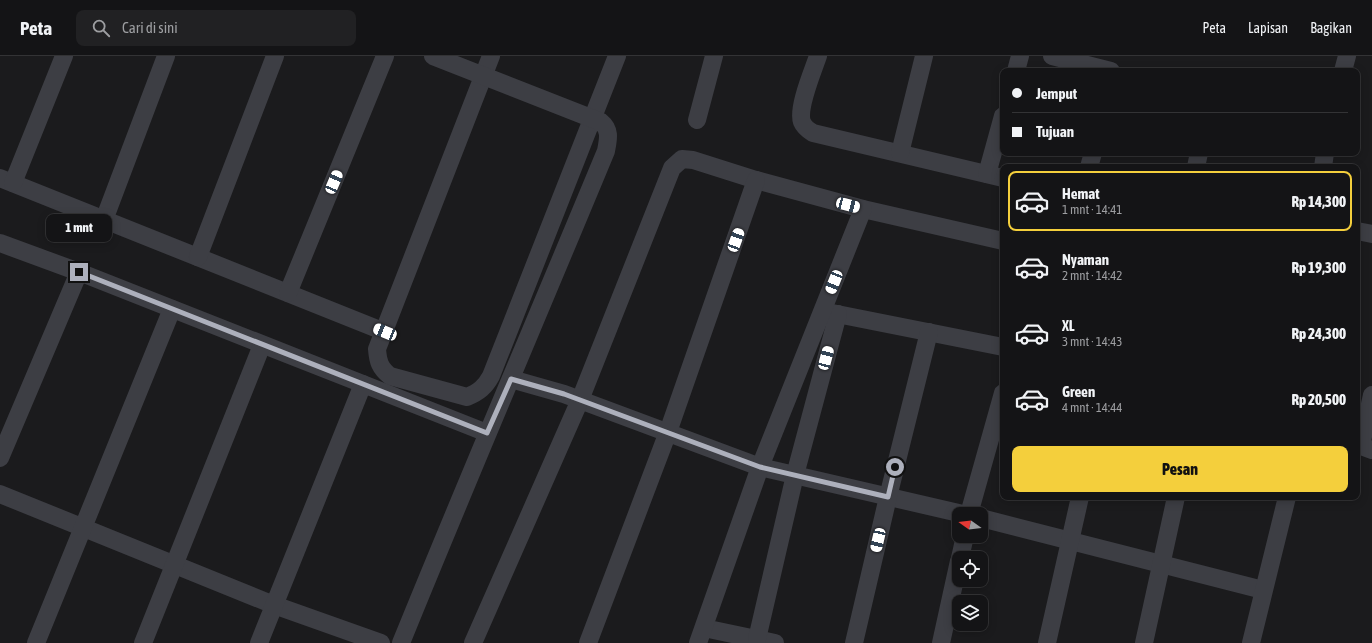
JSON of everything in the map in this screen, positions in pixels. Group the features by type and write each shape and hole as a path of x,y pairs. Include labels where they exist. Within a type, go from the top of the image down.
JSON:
{"street":[{"path":"64,56 6,181 385,332"},
{"path":"104,220 166,56"},
{"path":"198,257 275,56"},
{"path":"288,293 385,56"},
{"path":"400,643 606,151 609,137 606,126 591,118 433,56"},
{"path":"491,56 378,349 378,360 382,369 390,376 468,397 478,392 486,385 616,56"},
{"path":"697,120 714,56"},
{"path":"818,56 803,105 801,117 802,123 813,133 995,176 1000,138"},
{"path":"900,153 924,56"},
{"path":"1017,68 1020,56"},
{"path":"1344,68 1347,56"},
{"path":"1061,57 1100,68"},
{"path":"473,643 580,400 672,168 682,159 693,160 756,180 863,209 1000,240"},
{"path":"588,643 668,432 756,180"},
{"path":"757,640 795,475 830,312 863,209"},
{"path":"1360,232 1372,234"},
{"path":"0,243 79,272 487,433"},
{"path":"0,458 79,272"},
{"path":"36,643 172,309"},
{"path":"830,312 1000,347"},
{"path":"775,643 757,640 701,636 760,467 830,312"},
{"path":"854,643 929,332"},
{"path":"144,643 262,345"},
{"path":"511,379 580,400 760,467 952,512"},
{"path":"259,643 363,384"},
{"path":"1372,395 1362,441 1364,447 1372,450"},
{"path":"971,507 1000,404"},
{"path":"0,494 274,605 380,643"},
{"path":"1047,643 1079,500"},
{"path":"1144,643 1175,500"},
{"path":"1251,643 1286,500"},
{"path":"988,520 1263,590"},
{"path":"941,643 953,587"}],"route":[{"path":"79,272 487,433 511,379 564,394 760,467 888,497 895,467"}]}
